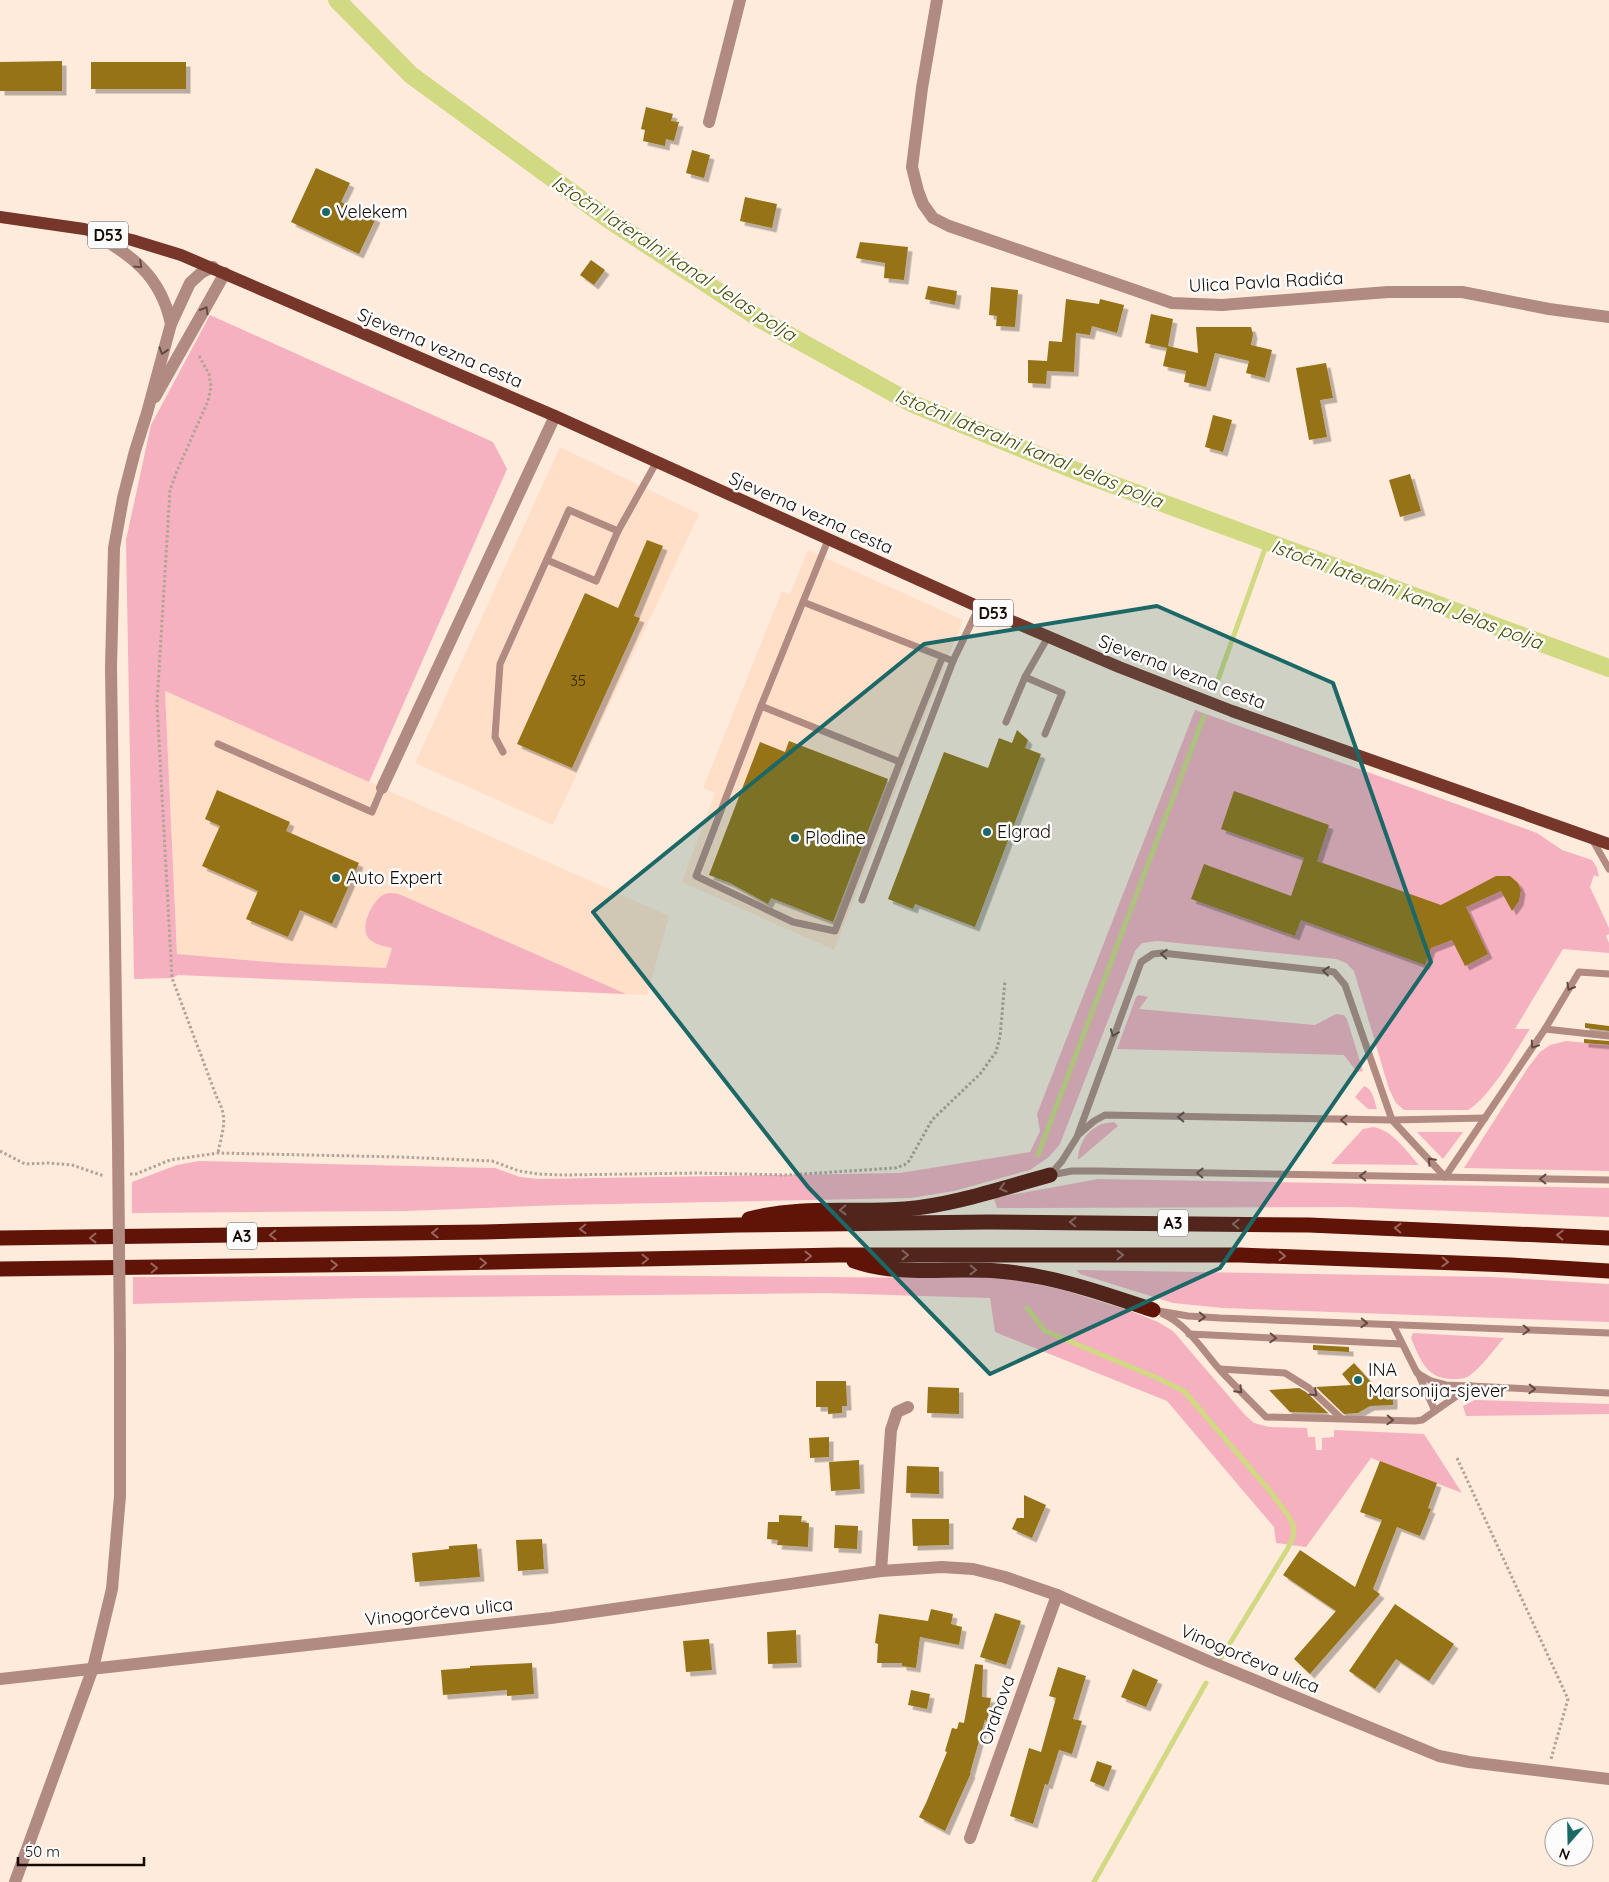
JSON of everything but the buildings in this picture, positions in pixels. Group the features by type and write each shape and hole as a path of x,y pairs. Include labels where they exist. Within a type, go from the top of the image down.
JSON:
{"highway":[{"path":"737,1225 748,1219 784,1211 928,1207 953,1202 1050,1175"},
{"name":"A3","path":"0,1238 464,1232 737,1225 989,1222 1309,1225 1609,1238"},
{"path":"838,1255 856,1262 899,1269 996,1271 1023,1274 1074,1284 1153,1310"},
{"name":"A3","path":"0,1269 399,1264 838,1255 1240,1255 1511,1265 1609,1271"}],"main road":[{"name":"Sjeverna vezna cesta","path":"0,217 84,229 132,240 182,255 555,416 656,463 1048,637 1232,711 1609,844"}],"street":[{"path":"709,122 740,0"},
{"name":"Ulica Pavla Radića","path":"937,0 922,88 912,167 923,204 933,218 949,226 1172,303 1222,305 1388,292 1462,292 1549,309 1609,317"},
{"path":"84,229 112,244 134,260 149,275 167,307 171,324"},
{"path":"15,1882 93,1668 112,1589 120,1496 118,1144 111,667 114,548 123,498 135,450 171,324 190,283 201,273 213,268"},
{"path":"147,413 225,273"},
{"path":"382,788 555,416"},
{"path":"881,1571 891,1430 897,1412 908,1407"},
{"name":"Vinogorčeva ulica","path":"0,1679 551,1618 881,1571 942,1567 973,1570 1005,1577 1057,1595 1208,1661 1439,1756 1469,1762 1609,1779"},
{"name":"Orahova","path":"970,1838 1057,1595"}],"lane":[{"path":"547,560 596,581 618,531 656,463"},
{"path":"503,752 495,737 500,664 568,510 618,531"},
{"path":"828,540 761,706 696,876 793,922 835,931 942,658"},
{"path":"802,602 953,661"},
{"path":"862,900 953,661 979,607"},
{"path":"1006,722 1025,677 1048,637"},
{"path":"1025,677 1062,693 1045,734"},
{"path":"761,706 900,762"},
{"path":"218,744 372,812 382,788"},
{"path":"1591,838 1609,869"},
{"path":"1050,1175 1062,1162 1076,1137 1141,962 1153,954 1162,953 1334,972 1345,985 1348,992 1392,1120 1445,1177"},
{"path":"1445,1177 1546,1029 1579,972 1609,974"},
{"path":"1546,1029 1609,1036"},
{"path":"1076,1137 1089,1124 1105,1115 1392,1120 1485,1118"},
{"path":"1050,1175 1098,1171 1609,1180"},
{"path":"1153,1310 1188,1316 1220,1318 1609,1333"},
{"path":"1153,1310 1177,1322 1266,1417 1422,1420 1471,1386"},
{"path":"1393,1324 1435,1411"},
{"path":"1189,1334 1402,1344"},
{"path":"1220,1369 1285,1373 1309,1388 1341,1418"},
{"path":"1417,1373 1431,1381 1446,1385 1609,1393"}],"path":[{"path":"199,356 209,374 211,387 208,401 170,490 157,704 172,978 225,1117 218,1153"},
{"path":"128,1174 136,1174 170,1160 218,1153 492,1161 519,1171 564,1175 698,1173 787,1175 895,1168 909,1161 932,1120 980,1074 996,1052 1000,1037 1005,980"},
{"path":"0,1151 25,1164 49,1163 72,1166 98,1176 111,1176"},
{"path":"1457,1458 1568,1699 1547,1771"}],"highlighted area":[{"path":"1157,606 1333,683 1431,962 1220,1268 990,1374 808,1187 593,912 924,644"}],"shaded area":[{"path":"210,315 493,442 507,469 369,782 165,691 177,954 280,963 386,968 392,948 371,941 367,936 366,925 369,912 376,901 385,894 393,893 626,994 178,975 172,978 134,979 126,540 151,425"},
{"path":"560,447 699,514 553,825 415,763"},
{"path":"808,550 963,620 834,950 682,882 715,793 703,788 782,591 790,594"},
{"path":"165,691 669,916 647,995 178,975"},
{"path":"1195,710 1537,833 1562,850 1592,860 1597,868 1599,877 1594,875 1590,887 1609,928 1609,934 1606,936 1609,943 1609,953 1563,949 1515,1029 1530,1029 1494,1084 1468,1110 1404,1110 1396,1103 1389,1089 1354,971 1346,963 1336,959 1157,941 1142,943 1135,951 1060,1144 1049,1157 1030,1170 954,1191 911,1198 560,1205 405,1211 132,1213 132,1182 177,1165 199,1161 495,1168 520,1177 538,1179 900,1173 1030,1152 1040,1131 1037,1114"},
{"path":"1139,995 1148,997 1139,1009 1315,1025 1336,1014 1344,1015 1347,1019 1363,1071 1357,1072 1344,1055 1117,1049 1136,997"},
{"path":"1566,1041 1609,1045 1609,1171 1464,1168 1527,1069 1540,1052 1550,1045"},
{"path":"1364,1086 1371,1092 1377,1109 1368,1109 1355,1097"},
{"path":"1114,1122 1118,1126 1078,1160 1079,1150 1089,1132 1101,1124"},
{"path":"1373,1127 1387,1132 1419,1165 1331,1164 1363,1129"},
{"path":"1417,1132 1463,1132 1443,1159"},
{"path":"1098,1179 1609,1188 1609,1217 1347,1207 997,1208 994,1198"},
{"path":"1077,1270 1490,1277 1609,1284 1609,1322 1223,1308 1173,1303 1080,1274"},
{"path":"568,1275 937,1278 999,1276 1063,1290 1128,1310 1158,1322 1173,1331 1254,1423 1269,1427 1307,1428 1308,1437 1315,1437 1316,1450 1322,1450 1322,1438 1334,1437 1334,1430 1424,1434 1462,1493 1371,1458 1306,1547 1276,1543 1274,1527 1167,1401 995,1332 990,1298 825,1293 365,1298 133,1304 133,1277"},
{"path":"1413,1333 1504,1338 1471,1374 1464,1378 1451,1379 1435,1375 1425,1366 1411,1338"},
{"path":"1475,1400 1609,1404 1609,1414 1466,1416 1463,1406"}],"waterway":[{"name":"Istočni lateralni kanal Jelas polja","path":"337,0 411,75 608,219 760,319 913,404 1084,474 1609,668"},
{"path":"1215,688 1267,543"},
{"path":"1038,1155 1204,716"},
{"path":"1027,1308 1045,1331 1184,1391 1269,1490 1288,1515 1294,1527 1293,1537 1288,1548 1221,1658"},
{"path":"1094,1882 1206,1683"}],"place":[{"name":"Velekem","path":"326,212"},
{"name":"Elgrad","path":"987,832"},
{"name":"Plodine","path":"795,838"},
{"name":"Auto Expert","path":"336,878"},
{"name":"INA Marsonija-sjever","path":"1358,1380"}]}
